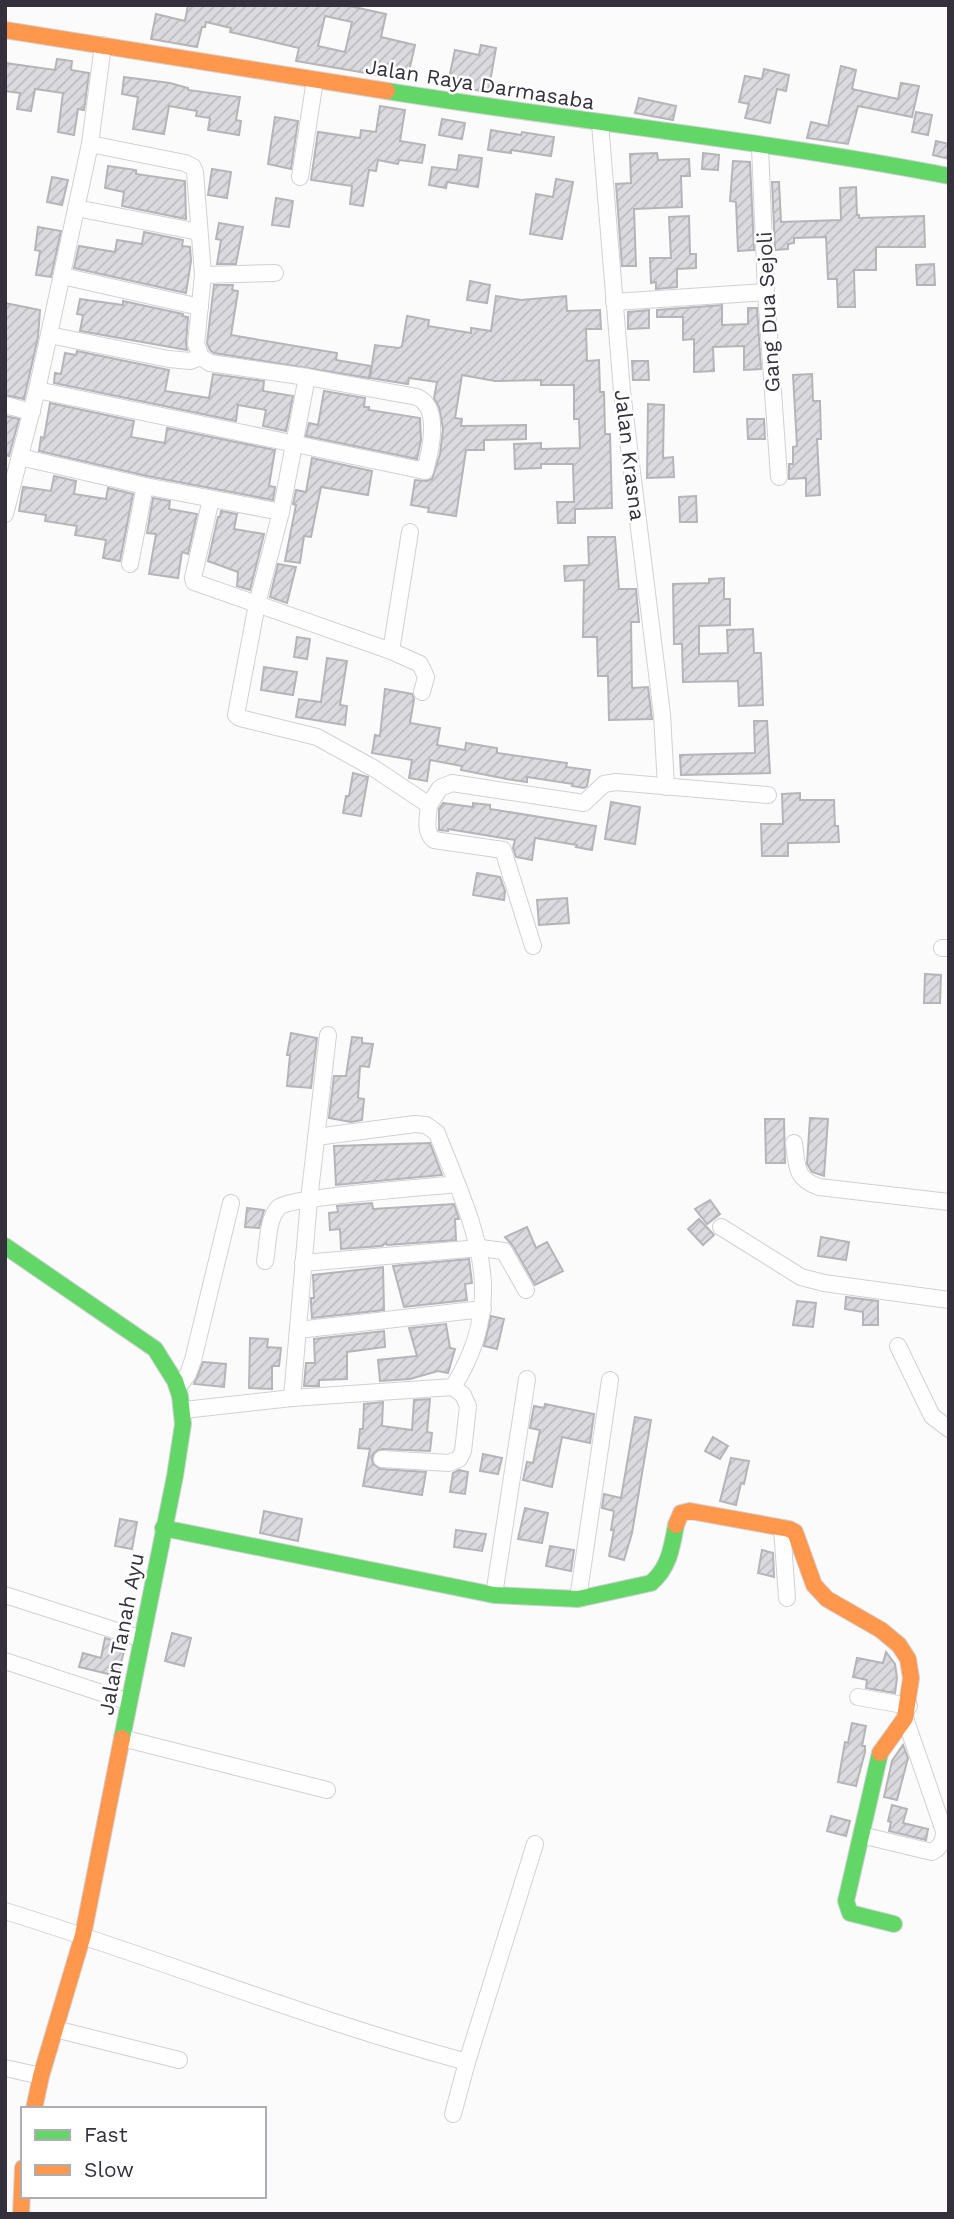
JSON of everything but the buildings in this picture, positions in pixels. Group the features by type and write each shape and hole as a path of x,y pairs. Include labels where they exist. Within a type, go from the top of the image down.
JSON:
{"street":[{"name":"Jalan Raya Darmasaba","path":"5,30 315,80 881,163 949,176"},
{"path":"5,514 32,412 90,144 103,46"},
{"path":"300,177 315,80"},
{"name":"Jalan Krasna","path":"600,123 622,391 662,714 666,787"},
{"path":"37,390 424,471 426,469 433,418 424,400 307,377 210,363 201,357 196,344 203,275 195,172 184,163 90,144"},
{"name":"Gang Dua Sejoli","path":"760,147 766,292 779,477"},
{"path":"76,208 199,232"},
{"path":"203,275 275,273"},
{"path":"62,276 200,307"},
{"path":"614,302 766,292"},
{"path":"49,335 169,359 190,361 201,357"},
{"path":"307,377 281,512 257,604 237,716 317,737 364,762 429,805"},
{"path":"5,405 32,412"},
{"path":"20,457 145,486 281,512"},
{"path":"130,564 145,486"},
{"path":"211,499 194,582 391,651 420,664 426,677 422,692"},
{"path":"391,651 410,532"},
{"path":"533,946 505,852 500,849 434,840 428,833 429,805 440,788 453,783 583,803 604,784 609,783 768,795"},
{"path":"292,1398 309,1200 328,1035"},
{"path":"316,1137 412,1124 426,1125 437,1133 480,1248 485,1285 483,1309 473,1347 453,1387"},
{"path":"794,1143 801,1178 819,1188 949,1202"},
{"path":"265,1261 272,1221 282,1205 457,1184"},
{"path":"179,1386 193,1360 231,1203"},
{"path":"721,1227 801,1277 836,1285 949,1300"},
{"name":"Jalan Tanah Ayu","path":"5,1246 155,1349 179,1386 184,1410 175,1476 83,1935 34,2107"},
{"path":"303,1263 480,1248 505,1251 526,1290"},
{"path":"298,1330 483,1309"},
{"path":"898,1346 932,1416 949,1429"},
{"path":"494,1595 527,1380"},
{"path":"578,1600 610,1380"},
{"path":"184,1410 292,1398 453,1387 463,1395 468,1406 463,1451 459,1459 449,1463 382,1459"},
{"path":"163,1528 494,1595 578,1600 651,1583 661,1577 666,1569 677,1518 681,1513 690,1511 789,1529 798,1536 814,1585 827,1599 881,1630 899,1645 908,1658 911,1678 907,1712 944,1831 944,1840 939,1848 932,1852 861,1835"},
{"path":"782,1528 787,1598"},
{"path":"5,1595 142,1639"},
{"path":"5,1661 129,1702"},
{"path":"858,1697 907,1712"},
{"path":"894,1924 850,1913 846,1901 879,1755 907,1712"},
{"path":"122,1738 327,1790"},
{"path":"453,2114 535,1844"},
{"path":"5,1911 83,1935 373,2036 467,2062"},
{"path":"55,2029 178,2060"},
{"path":"5,2068 41,2076"}],"traffic: fast":[{"path":"387,91 739,141 949,176"},
{"path":"5,1246 155,1349 175,1381 180,1396 183,1424 175,1476 122,1738"},
{"path":"163,1528 494,1595 578,1599 651,1583 666,1564 676,1525"},
{"path":"880,1753 846,1901 850,1913 894,1924"}],"traffic: slow":[{"path":"5,30 387,91"},
{"path":"676,1525 681,1513 690,1511 795,1532 814,1585 827,1599 881,1630 899,1645 908,1659 911,1678 905,1718 880,1753"},
{"path":"34,2107 83,1935 122,1738"},
{"path":"21,2214 22,2198"}]}
